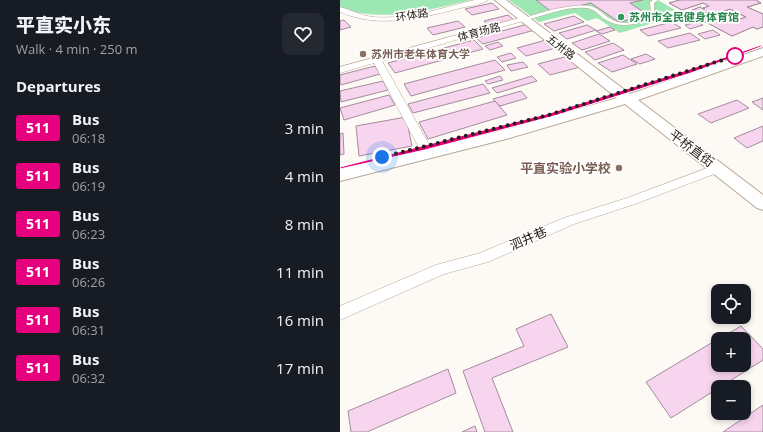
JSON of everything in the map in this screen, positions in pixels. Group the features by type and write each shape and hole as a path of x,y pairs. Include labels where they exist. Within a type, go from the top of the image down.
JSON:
{"main road":[{"name":"五卅路","path":"500,0 624,96"},
{"path":"340,174 478,141 592,110 624,96 763,46"},
{"path":"340,167 425,148 624,96 763,52"},
{"name":"平桥直街","path":"624,96 763,204"}],"street":[{"name":"环体路","path":"340,9 353,15 366,18 396,18 484,0"},
{"name":"体育场路","path":"340,70 526,19"},
{"path":"377,60 425,148"},
{"name":"泗井巷","path":"340,313 441,269 483,258 569,221 631,201 718,168"}],"lane":[{"path":"526,19 567,9 588,7 596,10 612,22 632,23 651,16 653,13 652,2 656,0"}],"green space":[{"path":"340,0 472,0 422,11 390,15 357,12 340,8"},
{"name":"苏州市全民健身体育馆","path":"509,0 658,0 675,10 659,15 666,19 620,33 597,18 587,21 575,13 539,22"}],"building":[{"path":"536,0 643,0 630,3 648,15 619,22 591,3 552,12"},
{"path":"680,0 708,0 704,1 716,6 733,0 758,0 757,1 761,3 747,7 763,14 763,27 757,29 753,27 732,36 702,20 713,16 720,17 731,22 746,17 730,9 716,14 709,11 699,15 690,11 700,7 705,9 703,8 709,6 703,3 682,10 669,3"},
{"path":"680,0 758,0 757,1 761,3 747,7 763,14 763,27 757,29 753,27 732,36 702,20 713,16 720,17 731,22 746,17 730,9 716,14 709,11 699,15 690,11 700,7 705,9 703,8 709,6 703,3 682,10 669,3"},
{"path":"492,3 499,9 472,15 465,9"},
{"path":"681,13 688,17 672,21 666,17"},
{"path":"508,15 515,21 491,28 484,21"},
{"path":"574,16 584,22 554,31 544,24"},
{"path":"344,20 351,27 340,30 340,21"},
{"path":"458,21 465,27 433,35 427,28"},
{"path":"672,22 681,28 648,36 640,30"},
{"path":"698,22 703,25 690,29 685,25"},
{"path":"528,24 535,30 483,44 476,38"},
{"path":"587,25 596,30 567,39 559,33"},
{"path":"610,27 615,30 602,34 596,31"},
{"path":"713,30 720,35 705,39 698,34"},
{"path":"690,33 700,40 668,48 658,41"},
{"path":"599,34 610,41 582,50 572,43"},
{"path":"474,40 483,49 395,73 388,63"},
{"path":"546,40 556,48 526,56 517,48"},
{"path":"498,42 503,46 490,50 485,46"},
{"path":"613,43 624,50 595,60 585,52"},
{"path":"511,53 516,58 502,62 497,57"},
{"path":"646,54 655,59 640,64 631,59"},
{"path":"623,55 637,64 612,72 598,63"},
{"path":"568,56 580,67 550,75 538,64"},
{"path":"495,60 505,70 411,96 404,84"},
{"path":"523,62 528,67 511,71 507,65"},
{"path":"375,66 380,74 341,85 340,75"},
{"path":"500,76 503,80 488,84 485,81"},
{"path":"532,76 537,81 497,93 492,88"},
{"path":"383,81 388,90 341,102 340,91"},
{"path":"483,84 490,93 413,113 408,104"},
{"path":"521,91 527,98 500,106 493,99"},
{"path":"389,95 395,105 344,120 340,108"},
{"path":"763,98 763,110 752,102"},
{"path":"737,100 749,108 711,123 698,114"},
{"path":"495,101 507,115 428,139 419,122"},
{"path":"406,117 412,146 359,156 356,126"},
{"path":"763,126 763,141 747,148 734,138"},
{"path":"343,133 344,154 340,155 340,134"},
{"path":"551,314 568,347 492,378 513,432 485,432 463,371 524,346 516,329"},
{"path":"741,326 747,332 731,332"},
{"path":"751,336 763,349 763,360 751,368"},
{"path":"711,343 711,372 744,372 731,380 711,380 711,393 671,418 646,382"},
{"path":"448,369 456,393 367,432 351,432 348,411"},
{"path":"763,405 763,432 723,432 741,420 751,420 751,413"},
{"path":"475,426 477,432 462,432"}],"bus line":[{"name":"511","path":"340,167 425,148 552,114 689,72 763,46"}],"place":[{"name":"苏州市全民健身体育馆","path":"621,17"},
{"name":"苏州市老年体育大学","path":"363,54"},
{"name":"平直实验小学校","path":"619,168"}],"route":[{"path":"382,157 425,148 552,114 735,56"}]}
